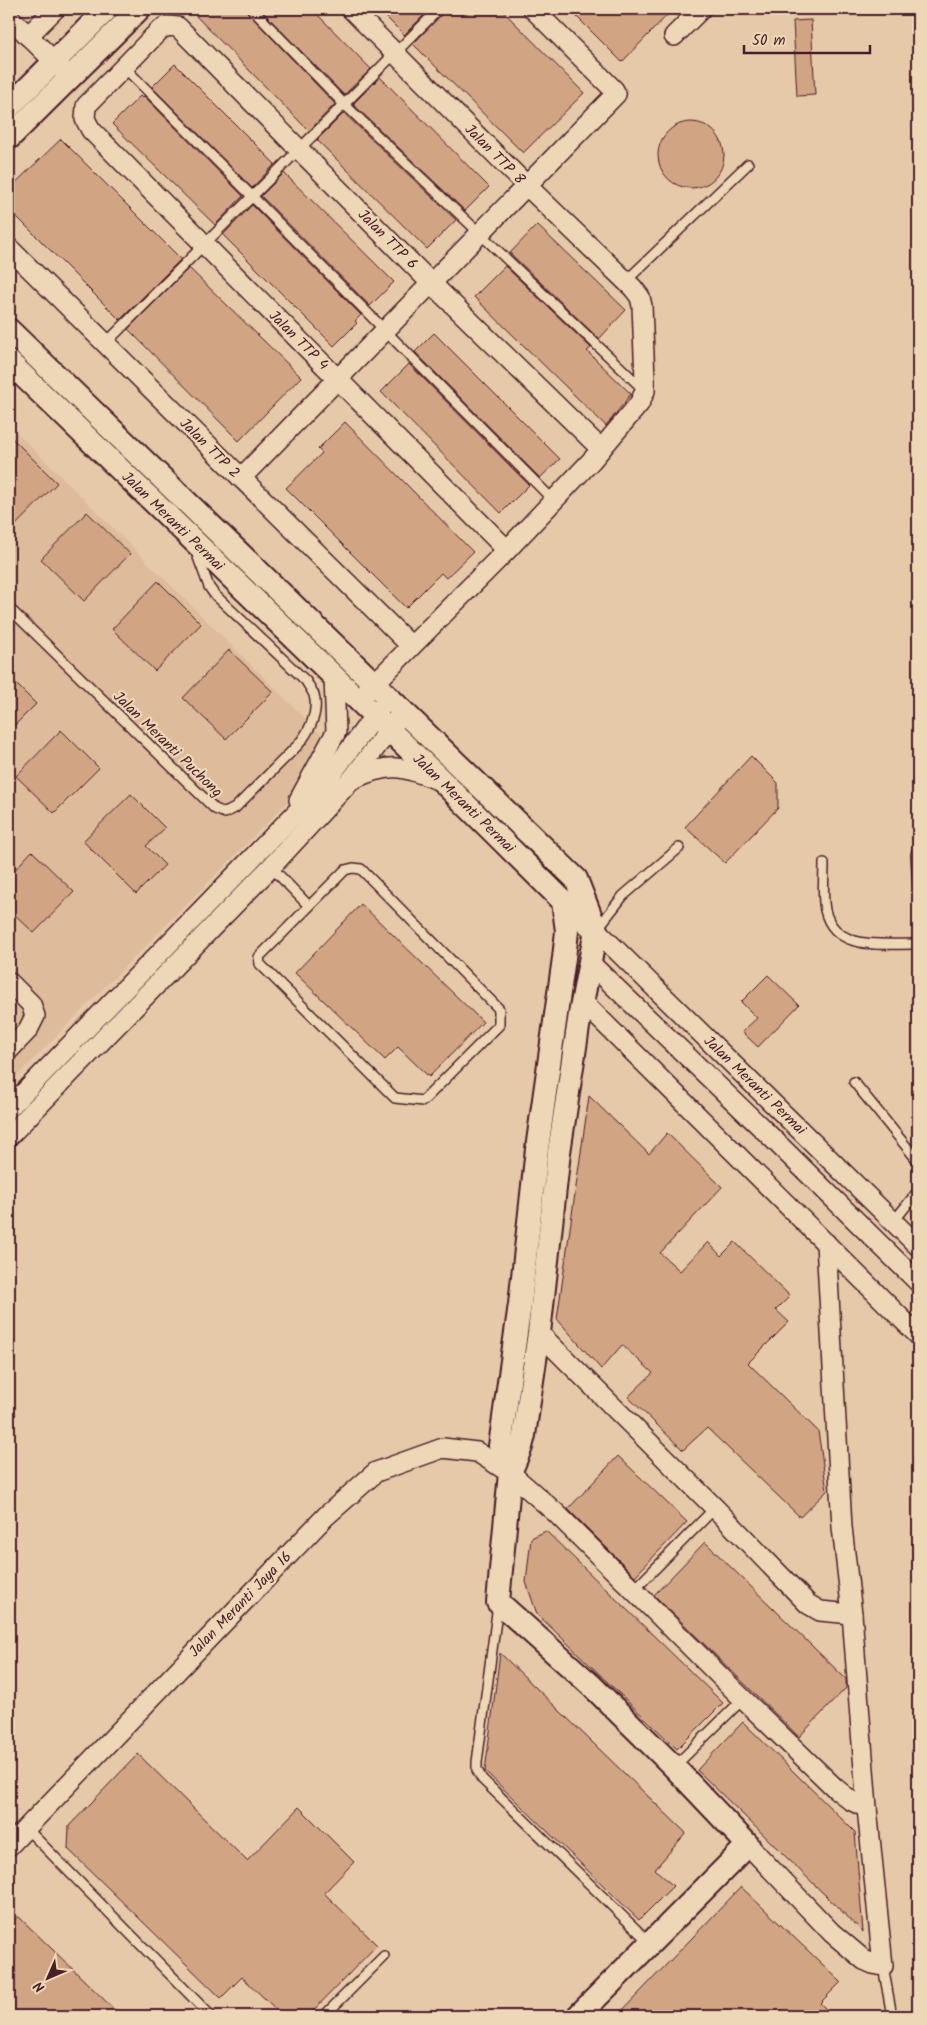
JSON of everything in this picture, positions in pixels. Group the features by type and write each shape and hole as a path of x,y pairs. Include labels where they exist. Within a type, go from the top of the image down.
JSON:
{"street":[{"path":"28,36 55,9"},
{"path":"9,138 107,9"},
{"path":"9,107 62,70 138,9"},
{"name":"Jalan TTP 8","path":"351,9 640,297 642,306 645,391"},
{"path":"241,478 616,94 533,9"},
{"path":"674,36 701,9"},
{"path":"9,17 62,70"},
{"name":"Jalan TTP 6","path":"124,67 159,32 168,26 178,27 431,283 601,449"},
{"name":"Jalan TTP 4","path":"124,67 86,106 85,119 91,130 507,550"},
{"name":"Jalan TTP 2","path":"9,248 411,646"},
{"path":"9,330 576,879 596,930 582,1001 559,1152 539,1333 524,1435 510,1473 498,1602 592,1686 674,1767 832,1933 864,1960 883,1966 867,1808 852,1614 842,1527 826,1243"},
{"name":"Jalan Meranti Permai","path":"9,362 442,781 563,901 596,930 918,1246"},
{"path":"9,1136 271,867 352,779 382,723 388,697 411,646 554,502 639,404 645,391"},
{"path":"284,824 336,732 334,677"},
{"path":"358,700 388,697"},
{"path":"9,1108 382,723"},
{"path":"352,779 387,767 405,768 442,781"},
{"path":"510,1473 500,1446 520,1304 537,1149 564,958 567,931 563,901"},
{"name":"Jalan Meranti Permai","path":"590,963 768,1134 918,1282"},
{"path":"9,982 31,1004 35,1016 28,1030 9,1050"},
{"path":"582,1001 918,1335"},
{"path":"539,1333 716,1508 808,1604 820,1611 852,1614"},
{"name":"Jalan Meranti Jaya 16","path":"9,1846 326,1516 376,1472 443,1448 477,1452 510,1473 556,1513 835,1788 850,1800 867,1808"},
{"path":"578,2016 748,1845"}],"lane":[{"path":"252,9 344,104 645,391"},
{"path":"105,344 439,9"},
{"path":"124,67 554,502"},
{"path":"626,281 748,164"},
{"name":"Jalan Meranti Puchong","path":"9,608 215,809 225,813 235,808 306,735 314,711 314,696 306,680 214,594 209,587 191,538"},
{"path":"596,930 623,896 679,848"},
{"path":"918,848 916,855 918,883"},
{"path":"824,863 825,909 830,922 841,936 851,942 918,944"},
{"path":"271,867 309,906"},
{"path":"361,869 499,1009 499,1026 423,1100 395,1098 260,964 259,957 309,906 345,870 361,869"},
{"path":"854,1082 918,1161"},
{"path":"894,1221 918,1191"},
{"path":"634,1590 716,1508"},
{"path":"498,1602 476,1762 477,1770 482,1779 650,1944"},
{"path":"674,1767 743,1699"},
{"path":"26,1828 212,2016"},
{"path":"324,2016 384,1956"},
{"path":"883,1966 892,2016"}],"shaded area":[{"path":"9,425 338,751 9,1084"}],"building":[{"path":"189,9 246,9 335,104 309,131"},
{"path":"260,9 312,9 371,69 344,95"},
{"path":"378,9 430,9 404,35"},
{"path":"445,9 501,9 584,93 523,153 413,44"},
{"path":"569,9 673,9 622,62"},
{"path":"811,20 815,95 797,96 793,21"},
{"path":"175,64 275,164 252,188 152,87"},
{"path":"380,77 489,187 465,211 353,104"},
{"path":"140,96 142,98 144,96 243,196 215,225 112,124"},
{"path":"344,113 456,220 427,249 317,140"},
{"path":"684,122 698,122 710,127 719,136 724,148 722,168 715,179 698,188 684,188 672,183 663,174 658,162 658,148 663,136 672,127"},
{"path":"61,139 181,259 120,320 9,209 9,189"},
{"path":"284,173 394,282 370,306 261,196"},
{"path":"252,205 361,315 355,321 357,323 334,346 223,235"},
{"path":"537,225 626,310 599,339 510,253"},
{"path":"505,266 591,348 587,351 631,394 606,426 474,297"},
{"path":"189,268 301,377 239,441 128,329"},
{"path":"434,333 560,459 540,478 415,352"},
{"path":"409,364 529,485 501,513 381,392"},
{"path":"345,422 473,552 446,578 441,573 406,608 286,488 322,453 318,449"},
{"path":"9,435 57,483 9,532"},
{"path":"87,512 130,554 84,601 41,559"},
{"path":"158,581 201,624 155,671 112,629"},
{"path":"229,650 273,692 226,739 183,698"},
{"path":"9,677 36,704 9,731"},
{"path":"61,730 99,768 54,813 16,776"},
{"path":"751,756 778,783 778,808 725,863 685,827"},
{"path":"131,794 165,828 146,846 165,865 136,894 83,841"},
{"path":"32,851 74,892 34,933 9,909 9,876"},
{"path":"361,904 483,1022 429,1077 398,1047 385,1060 295,973"},
{"path":"768,975 799,1005 758,1047 742,1032 757,1018 741,1002"},
{"path":"589,1096 649,1154 667,1133 722,1187 660,1253 680,1271 708,1242 721,1256 735,1242 790,1296 776,1310 789,1322 748,1363 818,1431 827,1491 800,1517 707,1428 683,1450 628,1397 653,1373 622,1345 601,1369 557,1319"},
{"path":"618,1456 687,1522 635,1576 568,1509"},
{"path":"546,1531 723,1703 677,1749 537,1614 526,1582 531,1538"},
{"path":"705,1542 846,1679 846,1688 799,1737 654,1595"},
{"path":"500,1653 686,1833 655,1869 673,1886 639,1920 485,1771"},
{"path":"743,1722 855,1832 863,1932 697,1770"},
{"path":"138,1754 247,1861 299,1807 354,1862 324,1893 377,1945 308,2016 283,2016 242,1977 221,1998 68,1849 69,1826"},
{"path":"741,1887 841,1982 820,2003 833,2016 617,2016"},
{"path":"18,1916 121,2016 9,2016 9,1926"}]}
